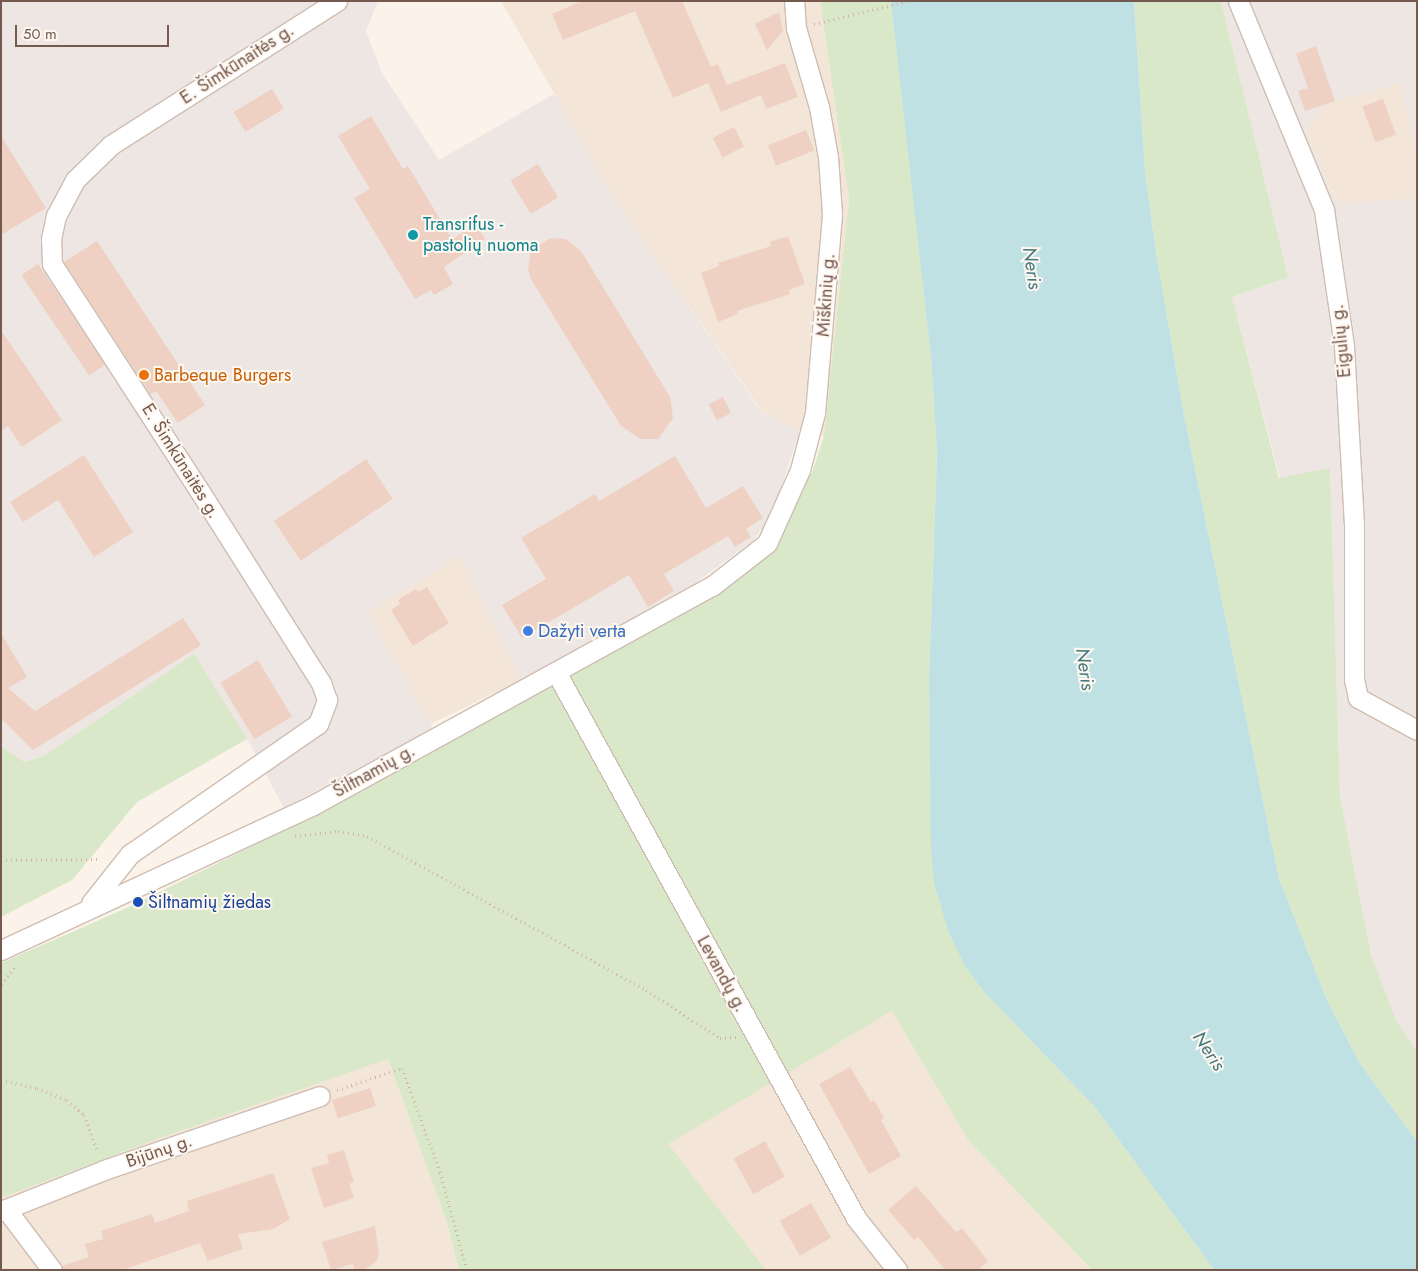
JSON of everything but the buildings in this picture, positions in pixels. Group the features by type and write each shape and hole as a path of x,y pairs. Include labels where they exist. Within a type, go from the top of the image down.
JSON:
{"street":[{"name":"E. Šimkūnaitės g.","path":"87,908 130,854 163,829 318,724 327,700 321,683 206,501 52,264 51,240 56,216 75,180 111,145 337,1"},
{"name":"Miškinių g.","path":"736,569 767,542 800,470 815,413 825,315 832,214 828,157 819,107 796,28 794,1"},
{"name":"Eigulių g.","path":"1238,1 1324,210 1344,346 1354,524 1354,679 1358,698 1417,730"},
{"name":"Šiltnamių g.","path":"1,950 87,908 313,805 712,586 736,569"},
{"name":"Levandų g.","path":"556,672 856,1218 897,1270"},
{"name":"Bijūnų g.","path":"4,1210 104,1170 320,1096"},
{"path":"4,1210 52,1270"}],"path":[{"path":"837,19 908,1"},
{"path":"288,836 338,831 367,836 646,990 720,1038 736,1038 754,1032"},
{"path":"1,860 109,858 130,854"},
{"path":"320,1096 402,1068 440,1172 467,1270"},
{"path":"1,1080 37,1088 67,1100 84,1115 104,1170"}],"shaded area":[{"path":"1,1 378,1 366,31 382,73 439,160 554,94 612,194 760,410 800,431 771,517 754,540 695,583 521,680 460,556 368,613 433,729 284,808 247,739 44,756 24,762 1,746"},
{"path":"501,1 820,1 849,199 824,436 800,431 761,410 612,194"},
{"path":"1221,1 1417,1 1417,161 1401,83 1325,104 1306,131 1333,199 1348,203 1417,198 1417,1052 1396,1020 1371,955 1340,796 1330,469 1280,478 1232,297 1288,277"},
{"path":"1401,83 1417,161 1417,198 1348,203 1333,199 1306,131 1325,104"},
{"path":"460,555 521,680 423,728 362,603"},
{"path":"892,1011 968,1140 1092,1270 766,1270 667,1144"},
{"path":"388,1059 446,1220 459,1270 1,1270 1,1198 157,1139"}],"green space":[{"path":"820,1 891,1 898,50 931,357 937,454 929,679 934,883 985,993 1094,1106 1214,1270 1092,1270 968,1140 892,1011 668,1144 766,1270 459,1270 446,1220 388,1059 157,1139 1,1198 1,963 129,907 309,818 534,696 718,590 781,533 813,470 824,436 849,199"},
{"path":"1134,1 1221,1 1288,277 1232,297 1279,478 1330,468 1340,796 1371,955 1396,1020 1417,1052 1417,1142 1359,1062 1327,1000 1279,879 1184,415 1155,246 1145,170"},
{"path":"194,654 247,739 137,802 72,880 1,917 1,746 24,762 44,756"}],"water":[{"name":"Neris","path":"891,1 1134,1 1145,170 1155,246 1184,415 1279,879 1327,1000 1359,1062 1417,1142 1417,1270 1214,1270 1094,1106 985,993 965,966 949,933 934,883 931,847 929,679 937,454 931,357"}],"place":[{"name":"Transrifus - pastolių nuoma","path":"413,235"},
{"name":"Barbeque Burgers","path":"144,375"},
{"name":"Dažyti verta","path":"528,631"},
{"name":"Šiltnamių žiedas","path":"138,902"}]}
